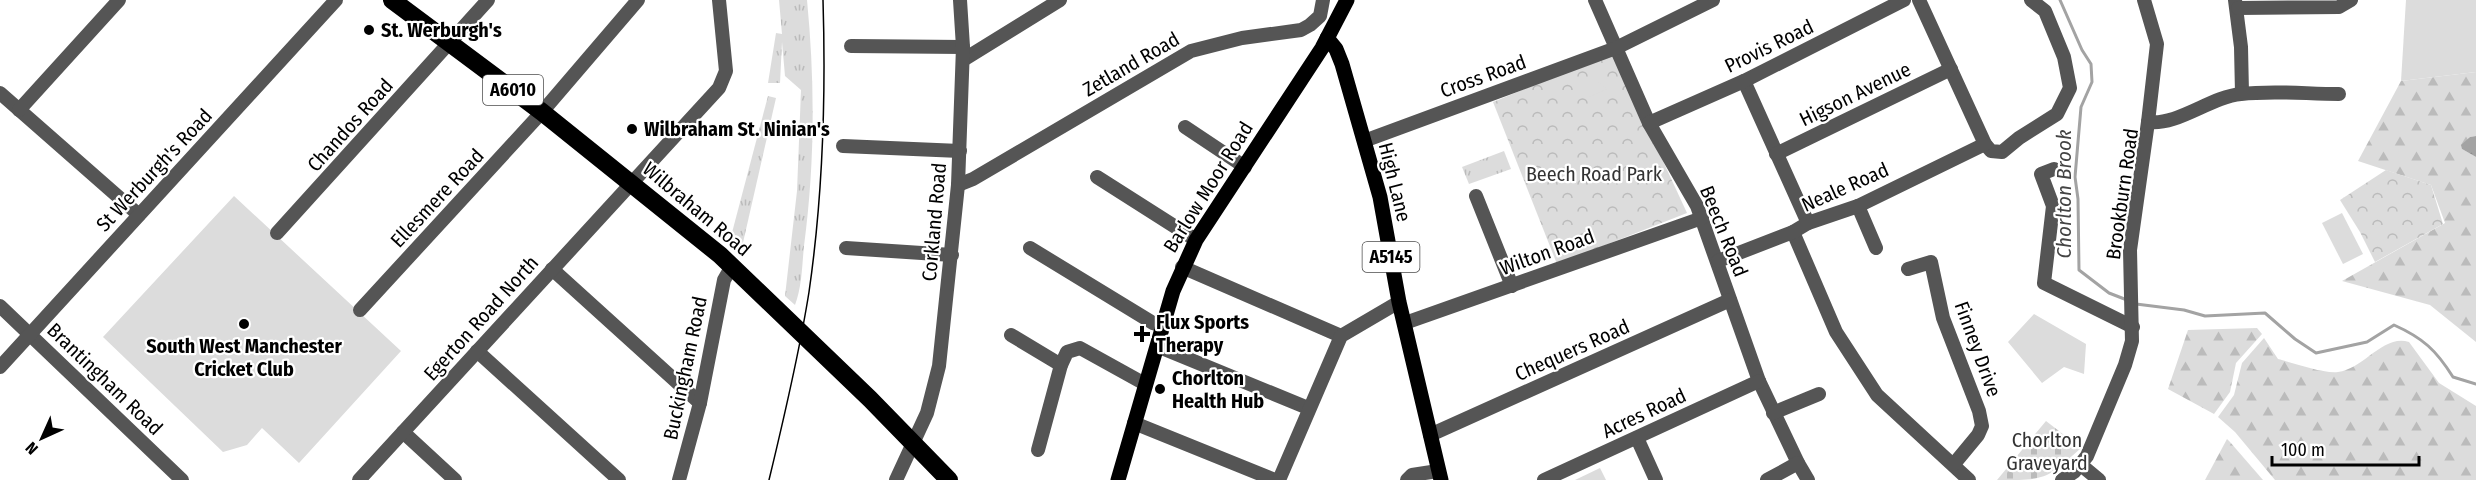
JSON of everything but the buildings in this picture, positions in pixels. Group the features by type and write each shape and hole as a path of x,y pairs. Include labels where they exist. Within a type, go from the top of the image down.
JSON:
{"highway":[{"name":"Wilbraham Road","path":"392,0 542,112 732,266 949,480"}],"main road":[{"name":"Barlow Moor Road","path":"1118,480 1182,267 1196,240 1327,38 1347,0"},
{"name":"High Lane","path":"1327,38 1342,64 1380,197 1400,302 1440,476"}],"street":[{"path":"19,110 119,0"},
{"name":"St Werburgh's Road","path":"0,367 336,0"},
{"name":"Chandos Road","path":"277,233 488,0"},
{"name":"Ellesmere Road","path":"360,310 542,112 638,0"},
{"name":"Egerton Road North","path":"359,480 719,88 726,71 719,0"},
{"name":"Corkland Road","path":"896,480 934,390 952,255 960,151 963,53 960,0"},
{"path":"851,46 963,53 1060,0"},
{"path":"1323,0 1336,18"},
{"name":"Zetland Road","path":"958,185 973,179 1191,51 1223,42 1308,27 1320,16 1323,0"},
{"name":"Beech Road","path":"1595,0 1649,123 1697,206 1759,381 1798,464 1808,480"},
{"name":"Cross Road","path":"1364,141 1616,48 1713,0"},
{"name":"Provis Road","path":"1649,123 1744,81 1904,0"},
{"path":"1919,0 1985,144 1991,152 2002,152 2019,138 2057,114 2070,87 2064,57 2044,11 2031,0"},
{"path":"2144,0 2157,44 2148,122"},
{"path":"2241,93 2237,4 2339,7 2351,0"},
{"name":"Higson Avenue","path":"1776,154 1951,69"},
{"path":"1744,81 1808,223"},
{"path":"0,93 139,215"},
{"name":"Brookburn Road","path":"2062,480 2081,465 2125,365 2132,341 2131,235 2148,122 2166,122 2222,97 2241,93 2339,94"},
{"path":"1185,128 1245,167"},
{"name":"Neale Road","path":"1718,261 1793,232 1808,223 1858,206 1985,144"},
{"path":"843,146 960,151"},
{"path":"2054,169 2041,174 2054,206 2044,283 2133,327"},
{"path":"1097,177 1196,240"},
{"path":"1476,196 1512,286"},
{"path":"1858,206 1876,248"},
{"name":"Wilton Road","path":"1405,323 1701,218"},
{"path":"1793,232 1836,332 1877,395 1969,480"},
{"path":"1030,248 1153,323 1163,326"},
{"path":"846,249 952,255"},
{"name":"Finney Drive","path":"1908,269 1930,262 1943,318 1979,411 1982,426 1978,435 1954,464"},
{"name":"Buckingham Road","path":"679,480 700,403 724,280 732,266"},
{"path":"1182,267 1341,336"},
{"path":"552,269 700,403"},
{"name":"Chequers Road","path":"1430,435 1730,300"},
{"path":"1134,423 1277,480 1341,336 1400,302"},
{"name":"Brantingham Road","path":"0,306 182,480"},
{"path":"1011,335 1061,365"},
{"path":"1157,346 1308,408"},
{"path":"1038,450 1061,365 1067,352 1080,348 1146,384"},
{"path":"477,351 619,480"},
{"name":"Acres Road","path":"1544,480 1759,381"},
{"path":"1773,413 1819,394"},
{"path":"403,432 455,480"},
{"path":"1637,438 1656,480"},
{"path":"1767,480 1798,464"},
{"path":"2081,465 2099,480"},
{"path":"1407,480 1412,475 1440,476"}],"green space":[{"path":"779,0 807,0 811,62 812,154 801,276 795,305 785,296 797,191 801,90 785,76 782,42 780,83 768,83 776,33 782,34"},
{"path":"2406,0 2476,0 2476,72 2401,81"},
{"name":"Beech Road Park","path":"1613,53 1687,213 1557,264 1493,102"},
{"path":"2476,72 2476,136 2470,137 2462,149 2476,157 2476,342 2430,305 2342,281 2445,223 2431,185 2358,161 2401,81"},
{"path":"1597,81 1607,89 1589,97 1589,86"},
{"path":"768,96 776,98 742,247 729,244"},
{"path":"1504,151 1511,169 1469,184 1462,167"},
{"path":"2386,170 2431,185 2443,224 2375,262 2340,200"},
{"name":"South West Manchester Cricket Club","path":"234,196 401,351 299,463 262,428 247,445 223,452 103,337"},
{"path":"2342,213 2363,254 2343,264 2322,223"},
{"path":"2034,314 2086,344 2084,374 2064,367 2042,383 2008,342"},
{"path":"2257,328 2262,334 2236,363 2230,392 2214,414 2168,389 2188,330"},
{"path":"2264,338 2278,359 2332,372 2347,370 2391,343 2409,342 2439,383 2476,406 2476,480 2275,480 2235,432 2218,417 2234,395 2242,363"},
{"name":"Chorlton Graveyard","path":"2046,421 2081,448 2044,476 1997,480"},
{"path":"2227,439 2230,442 2263,480 2205,480"},
{"path":"1600,468 1606,480 1575,480"}],"water":[{"path":"2476,136 2476,157 2462,149 2461,145 2470,137"}],"waterway":[{"name":"Chorlton Brook","path":"2060,0 2082,50 2091,64 2092,82 2081,107 2075,177 2078,199 2079,270 2109,293 2127,300"},
{"name":"Chorlton Brook","path":"2136,304 2184,310 2205,316 2265,313 2295,339 2316,353 2367,342 2394,325 2428,346 2441,359 2453,377 2476,384"}],"tram line":[{"path":"769,480 801,339 814,256 822,146 823,0"}],"place":[{"name":"St. Werburgh's","path":"369,30"},
{"name":"Wilbraham St. Ninian's","path":"632,129"},
{"name":"South West Manchester Cricket Club","path":"244,324"},
{"name":"Flux Sports Therapy","path":"1142,334"},
{"name":"Chorlton Health Hub","path":"1160,389"}]}
